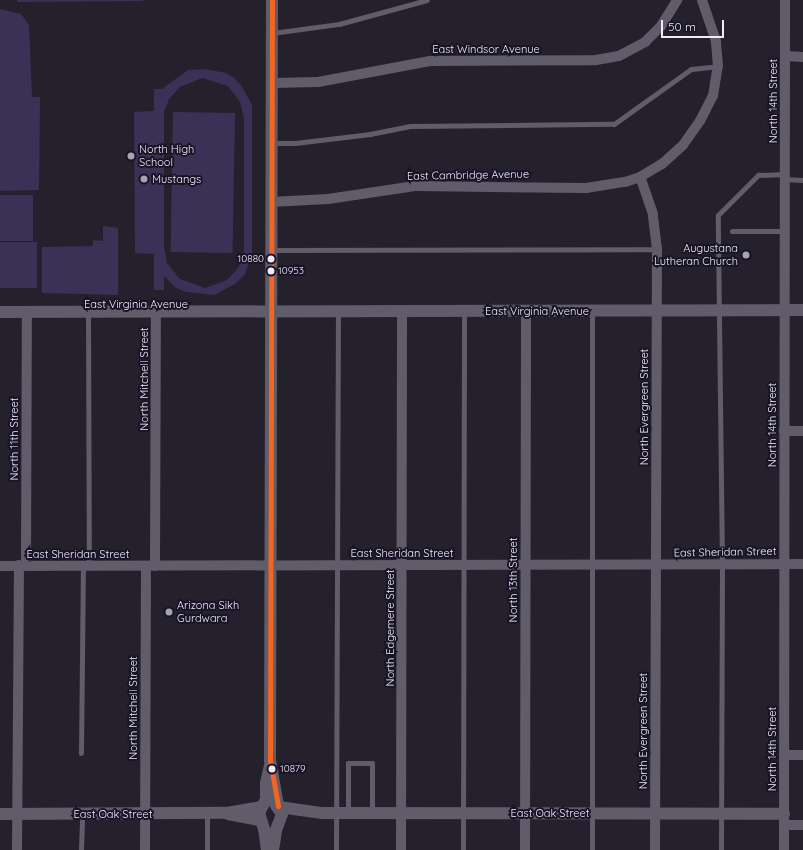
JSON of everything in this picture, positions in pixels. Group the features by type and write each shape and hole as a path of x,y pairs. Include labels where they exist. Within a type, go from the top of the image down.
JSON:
{"street":[{"path":"267,850 259,813 262,806 270,766 272,0"},
{"name":"East Windsor Avenue","path":"272,83 326,81 430,61 589,60 619,56 645,42 662,26 676,0"},
{"path":"640,177 662,164 683,145 713,96 718,66 716,41 702,0"},
{"name":"North 14th Street","path":"784,850 785,0"},
{"path":"785,56 803,57"},
{"name":"East Cambridge Avenue","path":"271,202 321,200 415,186 586,188 640,177"},
{"name":"North Evergreen Street","path":"640,177 653,214 656,249 655,850"},
{"name":"East Virginia Avenue","path":"0,304 256,304 271,310"},
{"name":"East Virginia Avenue","path":"0,312 271,310 803,310"},
{"name":"North Edgemere Street","path":"401,850 402,311"},
{"name":"North 13th Street","path":"525,850 526,311"},
{"name":"North 11th Street","path":"17,850 27,312"},
{"name":"North Mitchell Street","path":"145,850 156,312"},
{"path":"784,431 803,431"},
{"name":"East Sheridan Street","path":"0,566 803,564"},
{"path":"784,755 803,755"},
{"path":"270,766 279,807 280,821 273,850"},
{"path":"262,806 271,803 279,807"},
{"name":"East Oak Street","path":"0,814 226,813 262,806"},
{"name":"East Oak Street","path":"279,807 316,813 721,813 784,820 803,825"},
{"name":"East Oak Street","path":"226,813 261,821"},
{"name":"East Oak Street","path":"280,821 316,813"},
{"path":"261,821 271,826 280,821"}],"lane":[{"path":"272,33 339,24 427,0"},
{"path":"272,143 295,143 363,135 410,126 614,124 691,69 718,66"},
{"path":"721,850 722,564 718,216 758,175 785,176 803,180"},
{"path":"732,231 785,231"},
{"path":"272,250 656,249"},
{"path":"338,311 338,565 343,813"},
{"path":"463,850 465,566 464,311"},
{"path":"592,311 592,850"},
{"path":"81,753 86,565 88,312"},
{"path":"336,850 343,813 348,763 372,763 372,813"},
{"path":"207,813 207,850"},
{"path":"81,850 82,814"}],"shaded area":[{"path":"17,0 143,0 143,1 17,2"},
{"path":"0,9 21,14 29,25 32,97 40,97 39,190 0,191"},
{"path":"205,69 226,73 241,85 252,105 252,253 245,274 235,284 214,295 186,292 176,288 164,276 164,290 154,290 154,254 135,253 134,112 154,111 154,89 162,89 188,70","holes":["202,78 228,86 240,102 244,118 244,255 238,268 227,280 205,288 180,279 167,263 164,246 164,112 169,99 180,87"]},
{"path":"173,112 235,113 233,253 171,252"},
{"path":"0,195 33,195 33,241 0,241"},
{"path":"103,226 118,228 118,295 42,293 42,247 93,246 93,240 103,241"},
{"path":"0,242 37,242 37,288 0,288"}],"transit line":[{"path":"272,0 270,760 278,806"}],"place":[{"name":"North High School","path":"131,156"},
{"name":"Mustangs","path":"144,179"},
{"name":"Augustana Lutheran Church","path":"746,255"},
{"name":"10880","path":"271,259"},
{"name":"10953","path":"271,271"},
{"name":"Arizona Sikh Gurdwara","path":"169,612"},
{"name":"10879","path":"272,769"}]}
